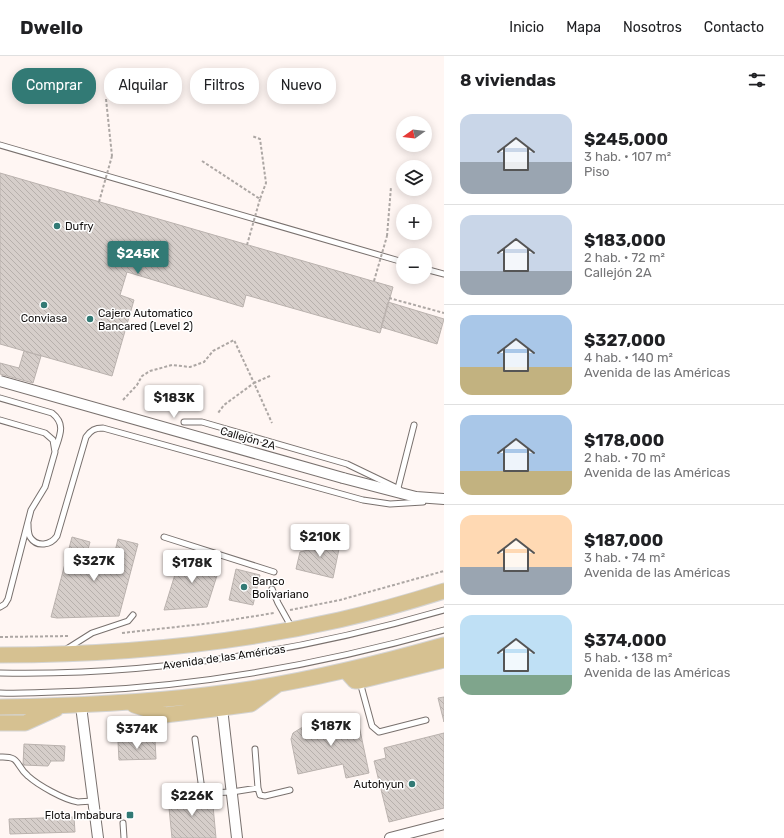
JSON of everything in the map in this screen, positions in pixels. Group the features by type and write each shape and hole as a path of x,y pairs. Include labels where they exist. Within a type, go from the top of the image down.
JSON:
{"main road":[{"name":"Avenida de las Américas","path":"0,655 56,655 155,648 218,641 293,629 376,611 444,591"},
{"path":"0,707 81,706 207,695 346,671 444,645"},
{"path":"346,671 356,681 359,681 444,660"},
{"path":"127,703 165,715 222,708 251,704 281,683"},
{"path":"0,723 24,723 62,706"}],"street":[{"name":"Callejón 2A","path":"0,381 342,478 416,497 444,499"},
{"path":"81,706 98,838"},
{"path":"222,708 237,838"},
{"path":"390,838 444,824"}],"lane":[{"path":"0,145 396,260"},
{"path":"432,271 444,274"},
{"path":"0,398 52,413 59,420 61,431 45,487 31,510 8,599 5,604 0,607"},
{"path":"0,420 45,433 53,440 55,452"},
{"path":"184,422 202,422 347,464 416,497"},
{"path":"398,488 414,425"},
{"path":"28,524 28,532 33,540 44,544 54,541 57,536 86,437 89,433 98,428 103,428 363,500 390,504 444,499"},
{"path":"164,537 274,572"},
{"path":"272,589 282,611 293,629"},
{"name":"Avenida de las Américas","path":"0,673 96,672 221,660 325,641 377,629 444,610"},
{"path":"56,655 92,632 128,621 133,616"},
{"name":"Avenida de las Américas","path":"0,693 106,690 218,679 334,658 444,630"},
{"path":"359,681 372,726 379,732 426,720"},
{"path":"195,739 202,790 204,792 232,792 258,788"},
{"path":"255,749 258,788 260,795 265,796 290,790"},
{"path":"0,757 11,756 17,761 23,771 32,780 65,798 78,802 93,801"},
{"path":"123,823 124,838"}],"path":[{"path":"99,202 112,156 107,104"},
{"path":"247,245 266,183 260,139 252,136"},
{"path":"202,162 260,199"},
{"path":"374,281 387,236 391,187"},
{"path":"389,298 444,313"},
{"path":"123,400 137,385 142,376 150,371 172,364 190,367 204,362 213,351 234,340 272,423"},
{"path":"218,413 224,405 254,383 270,376"},
{"path":"115,634 212,623 340,600 444,571"},
{"path":"0,637 87,636"}],"building":[{"path":"0,173 393,287 380,333 246,295 243,307 127,272 120,295 134,300 112,376 0,344"},
{"path":"388,302 444,319 437,344 381,327"},
{"path":"24,351 41,356 33,383 0,374 0,363 19,368"},
{"path":"72,537 90,542 87,553 113,560 118,539 138,544 119,616 51,617"},
{"path":"315,538 340,544 333,578 296,569 300,552 312,549"},
{"path":"181,555 220,566 207,607 164,610"},
{"name":"Banco Bolivariano","path":"236,569 260,575 253,605 229,600"},
{"path":"444,697 444,722 438,698"},
{"path":"357,716 369,773 346,778 343,764 298,774 291,739 293,733 301,728"},
{"name":"Autohyun","path":"444,733 444,808 389,822 374,761 386,758 384,748"},
{"path":"155,740 156,759 119,760 118,742"},
{"path":"24,744 65,746 64,761 51,761 48,766 23,765"},
{"path":"212,795 216,838 172,838 168,798"},
{"path":"74,817 75,832 10,834 9,819"}],"place":[{"name":"Dufry","path":"57,226"},
{"name":"Conviasa","path":"44,305"},
{"name":"Cajero Automatico Bancared (Level 2)","path":"90,319"},
{"name":"Banco Bolivariano","path":"244,587"},
{"name":"Autohyun","path":"412,784"},
{"name":"Flota Imbabura","path":"130,815"}]}
